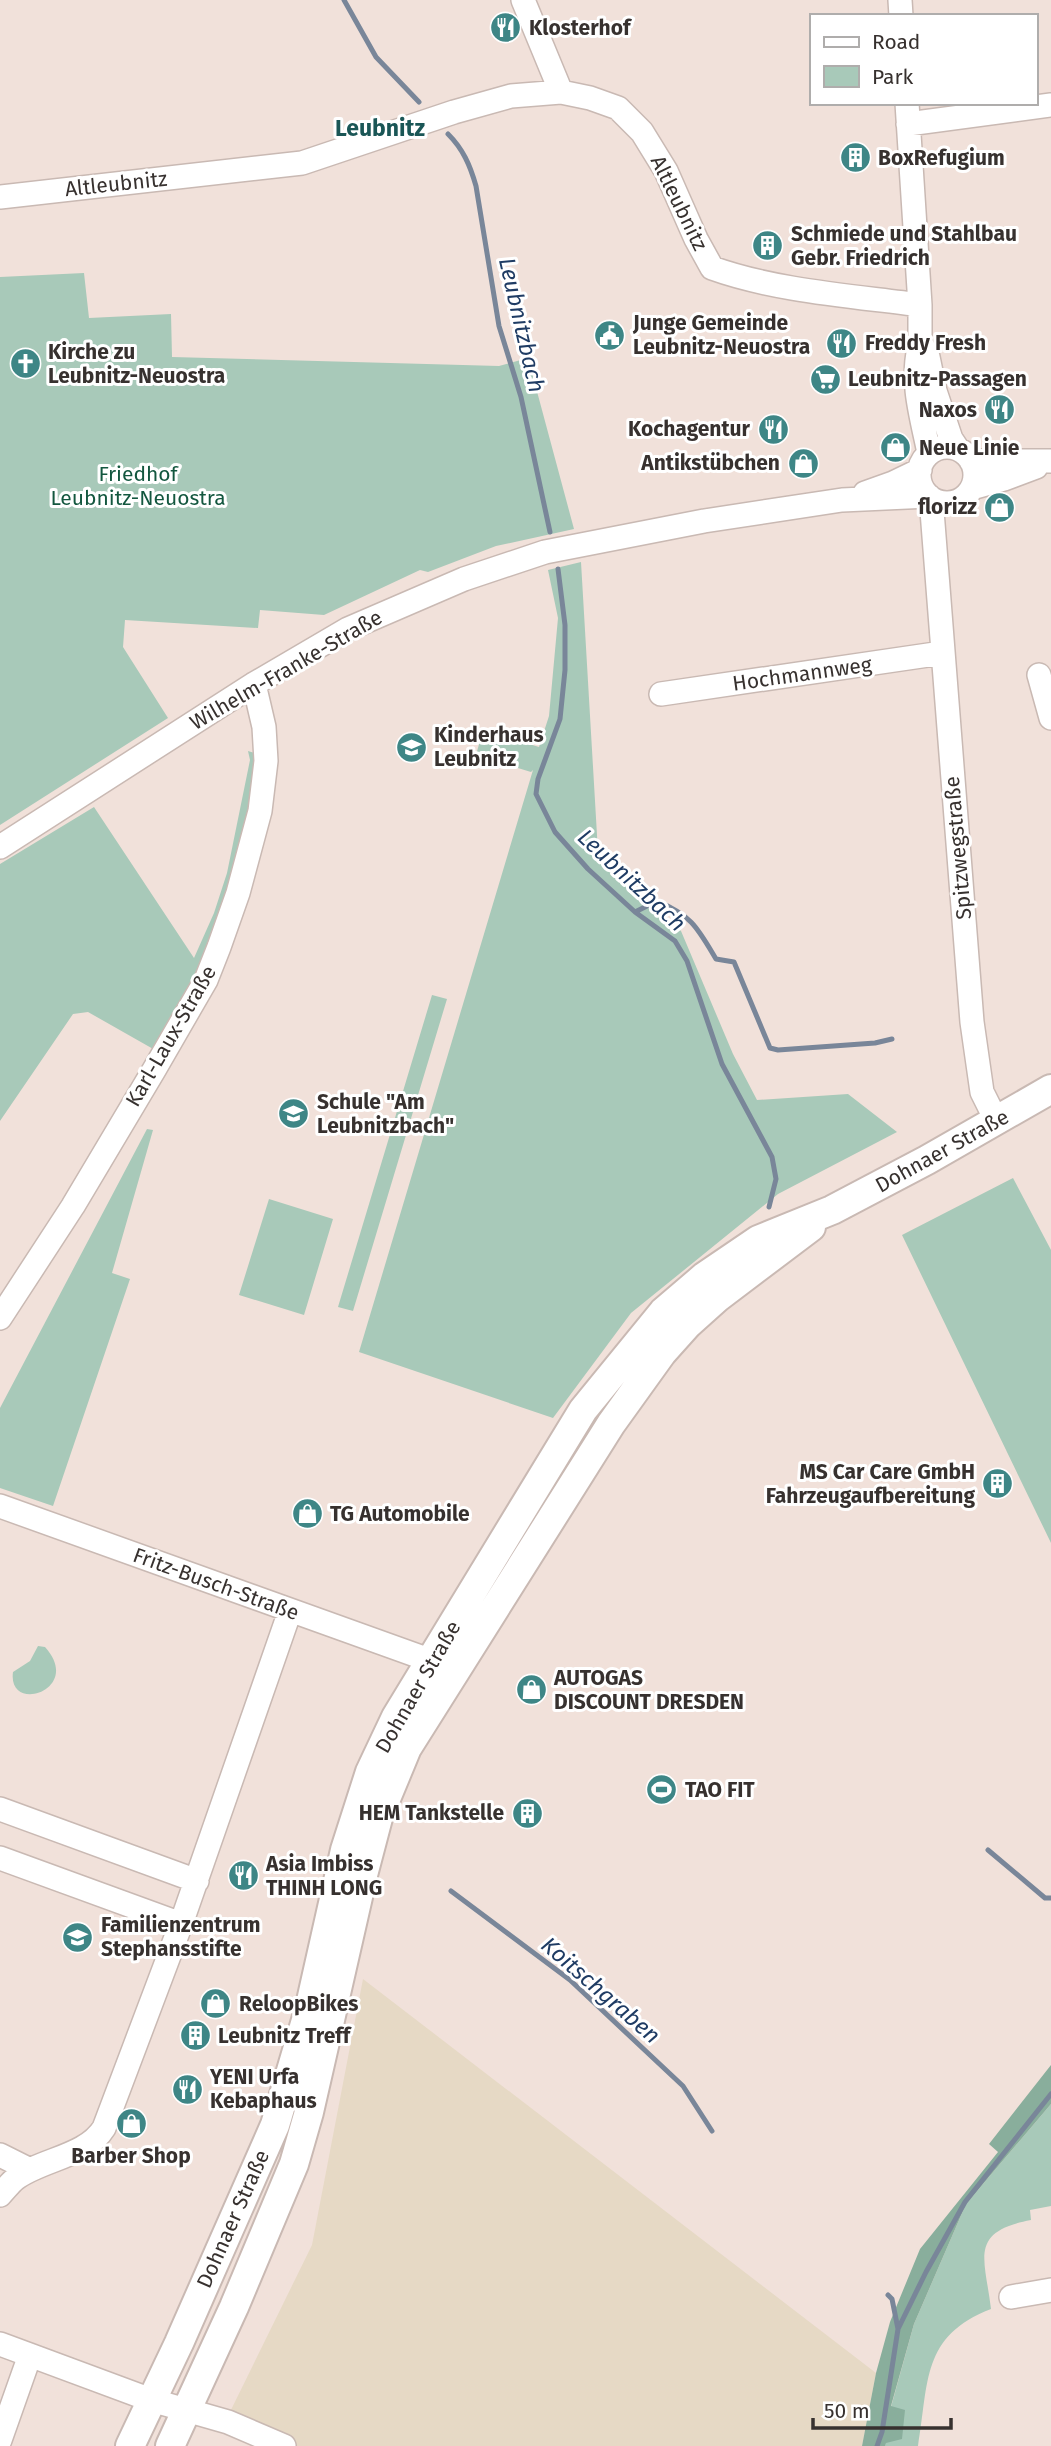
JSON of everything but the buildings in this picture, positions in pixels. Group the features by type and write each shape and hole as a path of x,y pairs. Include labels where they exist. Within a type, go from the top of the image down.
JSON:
{"main road":[{"name":"Dohnaer Straße","path":"130,2446 179,2343 275,2125 309,2010 345,1850 370,1772 396,1717 583,1410 663,1312 705,1276 758,1240 832,1210 997,1122 1051,1089"},
{"name":"Dohnaer Straße","path":"170,2446 234,2307 294,2164 309,2112 363,1875 379,1818 407,1748 611,1424 662,1353 688,1324 717,1298 778,1254 832,1210"}],"street":[{"path":"523,0 561,92"},
{"name":"Altleubnitz","path":"0,197 302,163 448,114 512,96 561,92 618,108 642,132 666,171 712,268 785,286 920,305"},
{"path":"1049,462 944,503 930,497 923,489 925,461 916,394 920,305 908,114 1051,105"},
{"path":"920,341 928,357 935,391 951,439 975,469 965,494"},
{"path":"925,461 947,447 964,454 1049,462"},
{"name":"Wilhelm-Franke-Straße","path":"842,500 893,483 925,461"},
{"name":"Spitzwegstraße","path":"935,570 946,532 965,494"},
{"name":"Wilhelm-Franke-Straße","path":"0,847 254,684 348,629 464,579 533,556 594,541 704,521 842,500 930,497"},
{"name":"Spitzwegstraße","path":"930,497 972,1022 982,1093 997,1122"},
{"name":"Hochmannweg","path":"662,694 942,653"},
{"path":"1038,676 1051,718"},
{"name":"Karl-Laux-Straße","path":"0,1318 73,1206 206,980 238,893 260,811 266,761 264,727 254,684"},
{"name":"Fritz-Busch-Straße","path":"0,1506 432,1661"},
{"path":"0,2195 15,2179 30,2170 92,2142 100,2134 114,2107 197,1881 290,1611"},
{"path":"0,1809 197,1881"},
{"path":"0,1858 181,1924"},
{"path":"0,2155 30,2170"},
{"path":"1011,2297 1051,2290"},
{"path":"0,2344 151,2400 229,2422 284,2446"},
{"path":"0,2440 30,2355"}],"shaded area":[{"path":"363,1979 876,2373 862,2446 285,2446 227,2418 312,2245"}],"green space":[{"name":"Friedhof Leubnitz-Neuostra","path":"84,273 89,318 171,314 172,357 499,366 528,358 574,529 496,546 428,572 420,570 324,615 260,610 258,628 125,620 123,647 168,718 0,825 0,277"},
{"path":"581,562 598,852 681,931 733,1054 757,1100 848,1094 897,1132 778,1194 631,1313 553,1418 359,1352 533,770 531,772 476,755 483,730 539,747 549,716 558,618 548,570"},
{"path":"248,751 258,754 238,893 162,1054 88,1012 73,1014 0,1121 0,864 94,807 194,958 214,913 227,873 250,760"},
{"path":"432,995 447,999 353,1311 338,1307"},
{"path":"147,1129 153,1130 112,1273 130,1279 53,1506 0,1488 0,1408"},
{"path":"1013,1178 1051,1250 1051,1543 902,1235"},
{"path":"269,1199 333,1219 304,1315 239,1295"},
{"path":"38,1646 45,1647 55,1662 56,1675 50,1685 41,1692 21,1692 14,1685 13,1672 30,1661"},
{"path":"1051,2065 1051,2104 966,2204 914,2324 891,2406 905,2410 902,2439 886,2443 885,2446 862,2446 876,2373 890,2322 920,2249 998,2152 989,2144"},
{"path":"1051,2104 1051,2206 1030,2210 1031,2220 1011,2225 997,2232 989,2240 984,2262 991,2309 968,2320 940,2347 927,2382 918,2446 885,2446 891,2407 914,2324 966,2204"}],"waterway":[{"name":"Leubnitzbach","path":"344,0 376,57 419,102"},
{"name":"Leubnitzbach","path":"448,134 465,158 476,186 499,326 521,397 550,532"},
{"name":"Leubnitzbach","path":"558,569 565,625 565,670 560,719 538,779 536,794 555,832 588,869 635,912 675,941 687,961 722,1064 772,1157 776,1179 769,1207"},
{"path":"635,912 657,901 669,906 692,924 716,959 734,962 770,1048 778,1050 875,1043 892,1039"},
{"path":"988,1850 1045,1898 1051,1898"},
{"name":"Koitschgraben","path":"451,1891 570,1980 683,2086 712,2131"},
{"path":"877,2446 882,2432 898,2329 926,2272 965,2202 1051,2094"},
{"name":"Koitschgraben","path":"888,2295 892,2299 898,2329"}],"place":[{"name":"Klosterhof","path":"506,28"},
{"name":"BoxRefugium","path":"855,158"},
{"name":"Schmiede und Stahlbau Gebr. Friedrich","path":"768,246"},
{"name":"Junge Gemeinde Leubnitz-Neuostra","path":"610,335"},
{"name":"Freddy Fresh","path":"842,343"},
{"name":"Kirche zu Leubnitz-Neuostra","path":"25,364"},
{"name":"Leubnitz-Passagen","path":"825,379"},
{"name":"Naxos","path":"1000,410"},
{"name":"Kochagentur","path":"773,429"},
{"name":"Neue Linie","path":"896,448"},
{"name":"Antikstübchen","path":"803,463"},
{"name":"florizz","path":"1000,507"},
{"name":"Kinderhaus Leubnitz","path":"411,747"},
{"name":"Schule \"Am Leubnitzbach\"","path":"294,1114"},
{"name":"MS Car Care GmbH Fahrzeugaufbereitung","path":"998,1484"},
{"name":"TG Automobile","path":"307,1514"},
{"name":"AUTOGAS DISCOUNT DRESDEN","path":"531,1690"},
{"name":"TAO FIT","path":"662,1790"},
{"name":"HEM Tankstelle","path":"527,1813"},
{"name":"Asia Imbiss THINH LONG","path":"243,1876"},
{"name":"Familienzentrum Stephansstifte","path":"78,1937"},
{"name":"ReloopBikes","path":"216,2004"},
{"name":"Leubnitz Treff","path":"195,2036"},
{"name":"YENI Urfa Kebaphaus","path":"187,2089"},
{"name":"Barber Shop","path":"131,2124"}],"district":[{"name":"Leubnitz","path":"380,128"}]}
